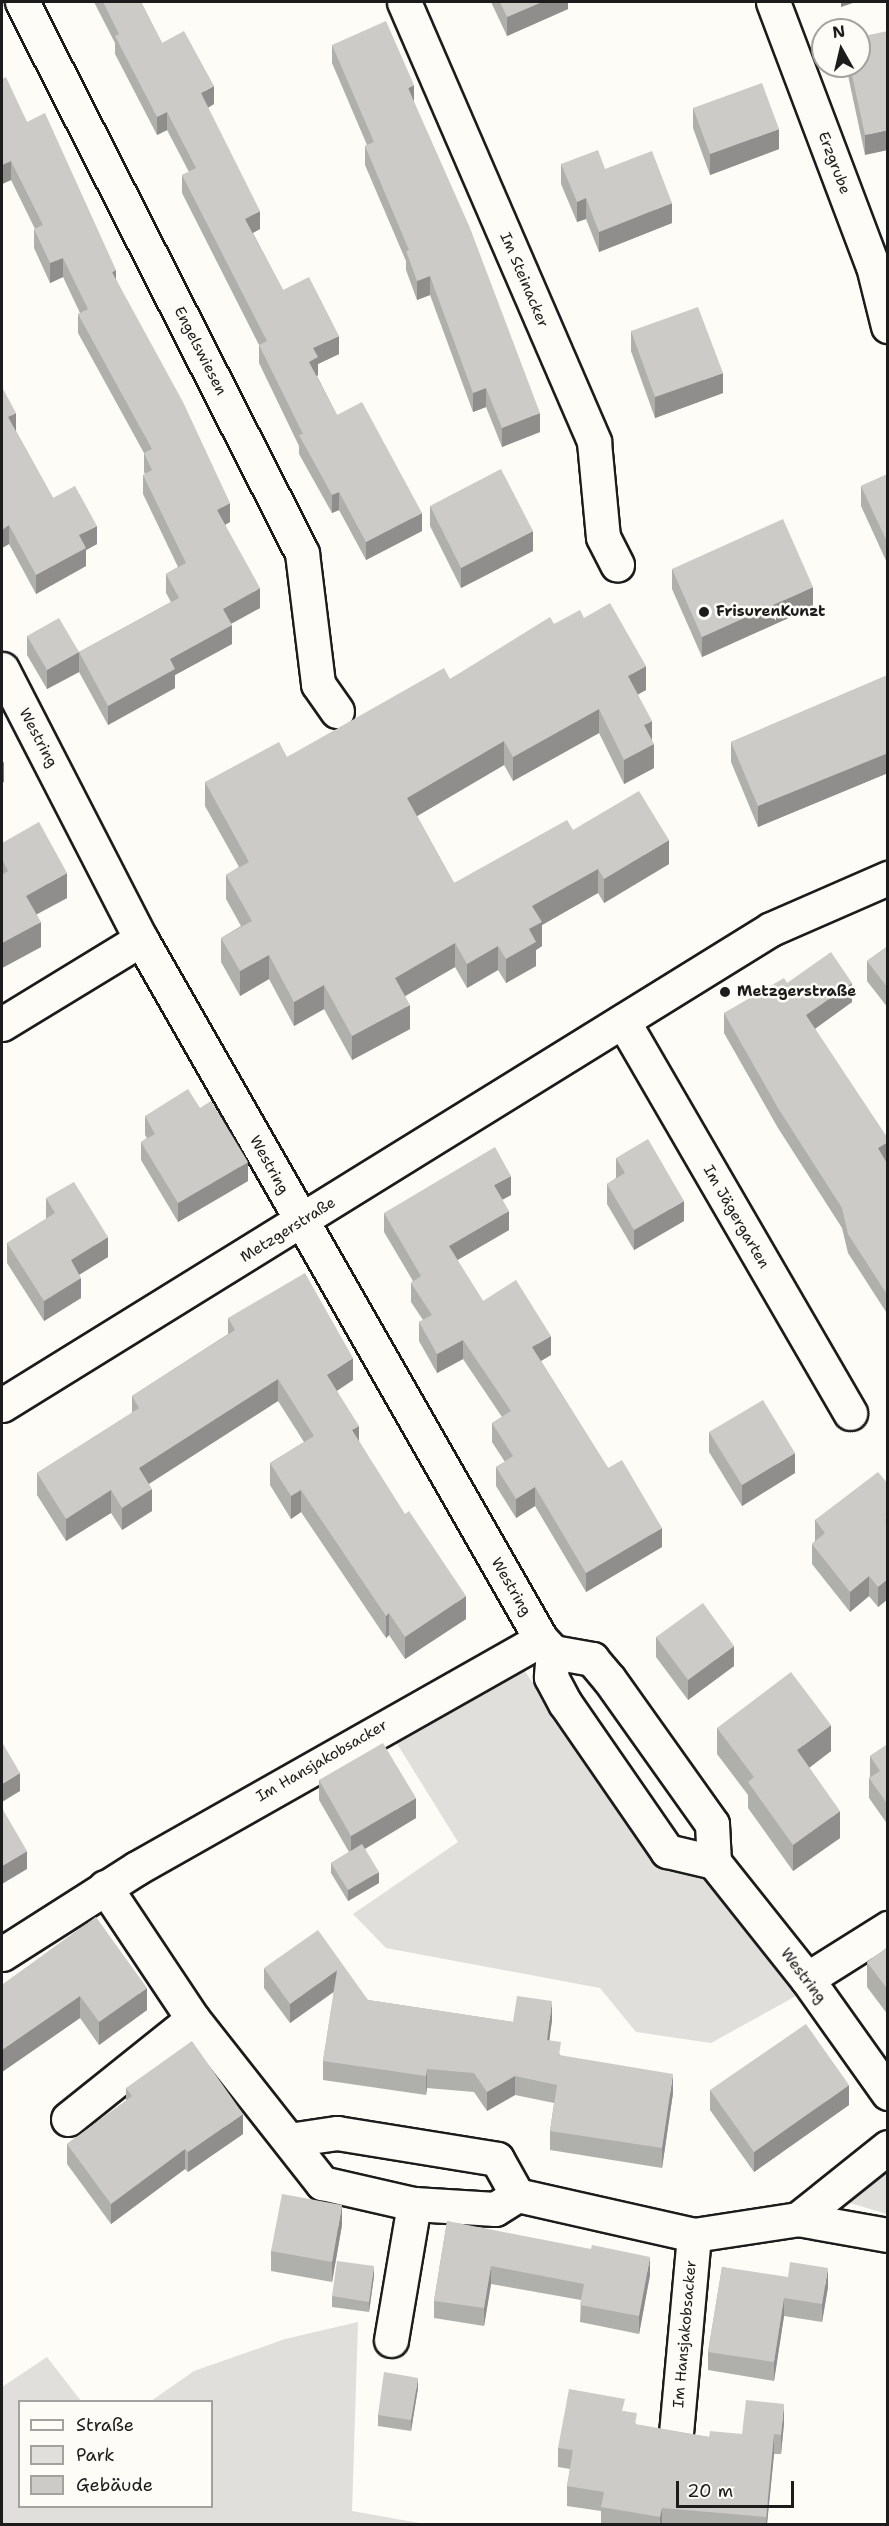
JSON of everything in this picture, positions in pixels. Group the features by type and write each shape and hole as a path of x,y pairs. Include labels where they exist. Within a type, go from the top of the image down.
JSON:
{"street":[{"name":"Engelswiesen","path":"22,2 302,553 318,684 337,711"},
{"name":"Im Steinacker","path":"404,2 594,442 603,537 617,565"},
{"name":"Erzgrube","path":"773,2 873,266 888,326"},
{"name":"Westring","path":"2,669 141,939 301,1223 547,1646"},
{"name":"Metzgerstraße","path":"2,1405 301,1223 771,929 888,878"},
{"path":"2,1023 141,939"},
{"name":"Im Jägergarten","path":"623,1021 850,1413"},
{"path":"547,1646 592,1659 609,1679 712,1824 714,1862 667,1851 565,1703 550,1677 547,1646"},
{"name":"Im Hansjakobsacker","path":"2,1954 105,1887 547,1646"},
{"name":"Westring","path":"714,1862 807,1979 888,2093"},
{"path":"105,1887 193,2019 322,2183 414,2204 495,2209 517,2195 694,2235 798,2219 888,2235"},
{"path":"807,1979 888,1928"},
{"path":"68,2119 193,2019"},
{"path":"289,2140 337,2133 497,2159 517,2195"},
{"path":"798,2219 888,2147"},
{"path":"391,2340 414,2204"},
{"name":"Im Hansjakobsacker","path":"676,2433 694,2235"}],"green space":[{"path":"519,1663 665,1871 699,1875 719,1886 754,1943 796,1996 711,2043 636,2032 600,1988 386,1948 353,1914 458,1842 391,1734"},
{"path":"887,2171 887,2214 850,2203 852,2193"},
{"path":"358,2322 352,2511 425,2524 2,2524 2,2387 47,2357 80,2400 18,2400 18,2508 213,2508 213,2400 152,2400 194,2371 285,2339"}],"building":[{"path":"103,2 141,2 162,43 184,31 214,86 201,93 260,211 245,219 283,290 309,277 339,336 313,348 318,357 309,362 337,415 362,402 422,513 366,542 339,492 332,495 299,435 303,434 259,345 267,341 182,175 196,168 167,112 157,117 115,36 119,34"},
{"path":"500,2 542,2 507,17"},
{"path":"386,21 414,85 408,88 470,228 540,413 502,428 486,388 473,393 430,276 417,281 406,251 409,250 365,146 374,142 332,45"},
{"path":"888,31 888,130 865,135 853,78 871,78 871,35"},
{"path":"6,77 27,122 45,113 116,270 112,272 183,402 230,503 217,510 260,588 223,609 232,625 170,659 175,669 108,706 79,652 179,598 166,574 186,563 143,475 152,470 144,453 152,449 78,314 88,309 63,258 50,263 34,229 43,225 11,161 2,165 2,79"},
{"path":"762,83 779,129 710,154 693,108"},
{"path":"598,150 605,169 652,151 672,203 599,232 586,198 577,202 561,164"},
{"path":"698,307 723,373 655,397 631,331"},
{"path":"2,387 16,413 8,417 53,498 75,486 97,526 79,535 86,548 36,575 9,525 2,530"},
{"path":"501,469 533,531 461,568 430,506"},
{"path":"888,474 888,544 861,486"},
{"path":"783,519 813,587 702,637 672,569"},
{"path":"610,603 646,666 628,676 652,721 644,725 654,744 624,760 599,709 513,757 504,741 407,798 454,883 567,820 573,830 639,791 669,840 604,879 598,869 532,906 542,922 529,929 536,942 506,959 498,946 467,964 455,943 395,978 410,1005 352,1036 324,985 294,1002 269,955 240,971 221,938 252,921 226,875 249,862 205,782 279,742 287,757 444,668 450,679 550,617 554,624 580,610 584,618"},
{"path":"59,618 79,652 47,670 27,636"},
{"path":"888,675 888,753 758,806 731,742"},
{"path":"39,822 67,873 26,896 41,922 2,943 2,875 8,871 2,859 2,843"},
{"path":"888,946 888,988 867,961"},
{"path":"831,952 852,983 806,1015 888,1139 888,1142 878,1148 888,1165 888,1296 848,1234 842,1208 778,1108 724,1013 784,978 787,983"},
{"path":"188,1089 200,1108 211,1101 248,1162 178,1203 141,1142 155,1134 145,1116"},
{"path":"648,1139 684,1201 634,1230 607,1184 625,1173 616,1158"},
{"path":"495,1147 511,1176 494,1185 509,1211 449,1246 483,1301 516,1280 551,1336 532,1347 608,1468 622,1460 662,1528 586,1573 535,1487 516,1499 496,1467 513,1456 492,1423 511,1411 463,1340 437,1354 419,1322 432,1315 411,1283 421,1276 384,1213"},
{"path":"74,1182 108,1237 71,1260 81,1278 44,1301 7,1243 55,1213 46,1198"},
{"path":"305,1273 353,1358 327,1375 359,1426 352,1430 405,1514 409,1511 466,1596 405,1637 389,1613 386,1616 301,1490 291,1496 270,1463 314,1436 278,1379 139,1468 152,1489 122,1508 111,1490 66,1519 37,1473 139,1408 132,1396 235,1330 228,1318"},
{"path":"763,1400 795,1453 742,1485 709,1432"},
{"path":"878,1472 888,1484 888,1517 885,1520 888,1523 888,1579 878,1587 869,1576 850,1592 812,1544 825,1533 815,1520"},
{"path":"703,1603 734,1646 688,1680 656,1637"},
{"path":"791,1672 831,1725 797,1750 840,1811 793,1845 748,1782 754,1777 717,1728"},
{"path":"2,1742 20,1773 2,1784"},
{"path":"383,1743 416,1798 351,1836 319,1780"},
{"path":"888,1744 888,1805 869,1778 880,1771 870,1756"},
{"path":"2,1808 27,1851 2,1866"},
{"path":"362,1844 379,1872 348,1890 331,1863"},
{"path":"96,1917 147,1988 99,2022 80,1996 2,2050 2,1985"},
{"path":"318,1930 368,2000 513,2022 517,1996 552,2001 547,2040 561,2042 559,2055 673,2074 662,2148 550,2131 557,2085 515,2076 487,2092 474,2073 427,2069 426,2076 323,2061 337,1970 290,2004 264,1968"},
{"path":"888,1947 888,1990 867,1962"},
{"path":"806,2024 849,2085 754,2152 710,2090"},
{"path":"192,2041 243,2114 188,2152 185,2149 111,2204 67,2144 132,2096 126,2088"},
{"path":"282,2194 342,2205 332,2262 271,2251"},
{"path":"447,2221 591,2249 592,2245 650,2257 639,2316 580,2305 584,2284 491,2266 484,2308 434,2301"},
{"path":"337,2261 374,2266 369,2302 332,2296"},
{"path":"790,2262 828,2268 822,2304 784,2298 774,2362 708,2352 722,2267 788,2277"},
{"path":"384,2372 418,2378 411,2420 378,2415"},
{"path":"569,2389 625,2399 622,2411 637,2413 635,2424 709,2437 710,2431 742,2434 746,2400 784,2404 781,2435 774,2434 766,2517 662,2508 660,2517 601,2507 604,2492 567,2486 573,2450 558,2448"}],"place":[{"name":"FrisurenKunzt","path":"704,612"},
{"name":"Metzgerstraße","path":"725,992"}]}
